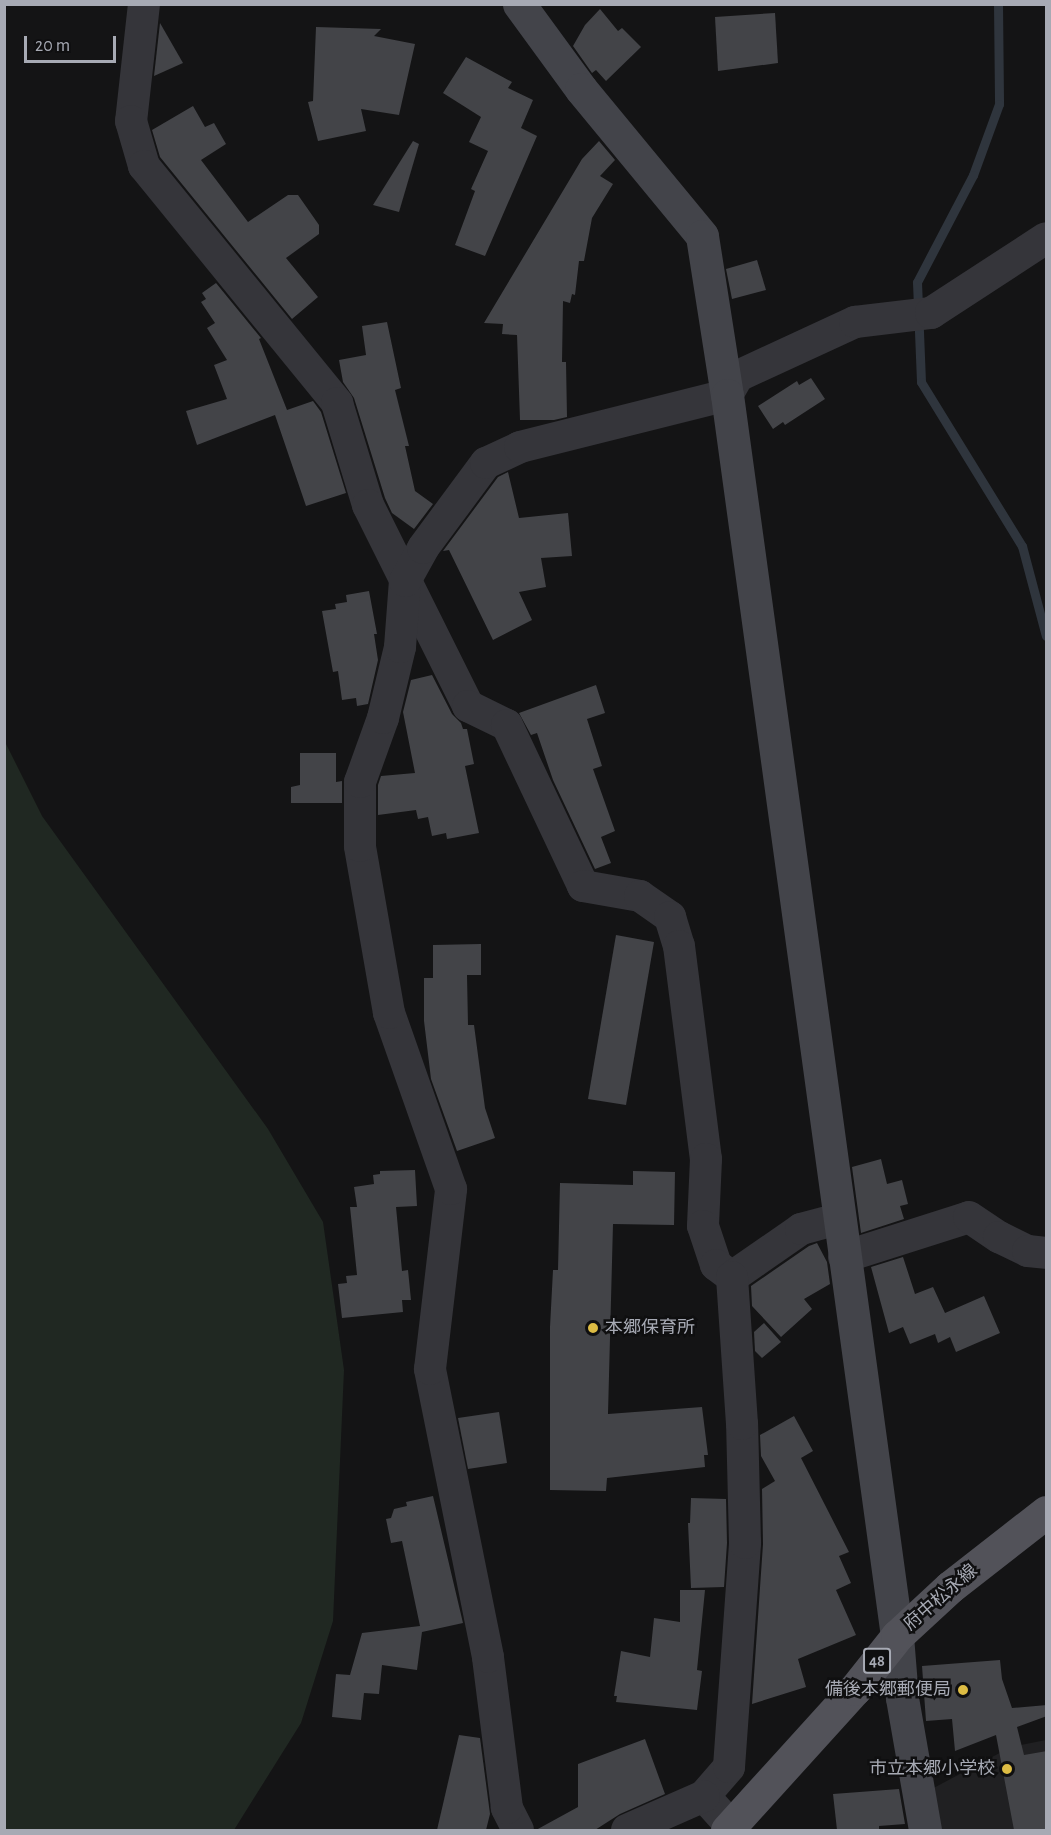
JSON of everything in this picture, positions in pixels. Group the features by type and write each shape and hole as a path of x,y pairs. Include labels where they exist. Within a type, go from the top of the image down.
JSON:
{"main road":[{"name":"府中松永線","path":"729,1828 855,1689 897,1636 950,1587 1047,1512"}],"street":[{"path":"144,4 131,121 144,166 337,403 368,505 468,706 507,725 583,886 640,896 670,917 679,946 706,1159 703,1226 716,1265 732,1277 742,1424 745,1543 729,1767 704,1796 627,1830"},
{"path":"519,4 581,89 702,236 727,395 838,1219 897,1636 902,1698 925,1830"},
{"path":"518,1830 507,1809 488,1657 430,1369 451,1189 389,1014 360,846 360,782 383,718 400,647 405,581 423,548 486,463 520,447 727,395 738,376 855,322 931,313 1047,238"},
{"path":"844,1257 969,1217 999,1237 1028,1251 1047,1253"},
{"path":"732,1277 801,1229 838,1219"},
{"path":"704,1796 729,1828"}],"shaded area":[{"path":"5,742 42,816 268,1129 323,1222 344,1370 333,1621 301,1723 234,1830 5,1830"},
{"name":"市立本郷小学校","path":"1046,1740 1046,1830 933,1830 926,1792 1011,1747"}],"building":[{"path":"600,9 618,31 622,28 641,47 606,81 596,70 592,73 573,46 585,25"},
{"path":"775,13 778,63 718,71 715,17"},
{"path":"160,23 183,63 154,76"},
{"path":"316,27 381,29 374,36 415,44 399,115 361,109 366,131 318,141 308,102 313,101"},
{"path":"466,57 512,82 508,88 533,100 521,128 537,136 485,256 455,245 475,191 471,189 488,151 469,142 481,117 443,93"},
{"path":"193,106 205,127 214,123 226,144 201,160 248,222 288,195 298,195 319,225 319,234 286,258 318,297 292,319 160,157 152,130"},
{"path":"413,141 419,144 399,212 373,205"},
{"path":"599,141 615,160 600,176 613,184 592,218 584,261 579,261 575,295 572,294 570,303 563,301 562,362 566,362 567,417 554,420 520,420 517,335 502,334 503,324 484,323 582,159"},
{"path":"757,260 766,290 732,299 726,269"},
{"path":"216,283 261,338 259,339 287,410 313,401 321,412 346,493 306,506 275,415 197,445 186,411 227,399 214,365 227,360 207,328 215,323 201,302 206,299 202,293"},
{"path":"387,322 401,388 395,390 409,446 405,446 415,491 433,504 414,529 392,513 385,498 354,398 343,382 339,360 366,355 362,326"},
{"path":"811,378 825,399 785,425 783,422 773,429 758,406 797,381 799,385"},
{"path":"508,472 519,518 568,513 572,556 541,558 546,587 519,592 532,620 493,640 449,550 443,551 498,477"},
{"path":"369,591 377,634 374,634 378,660 368,704 357,706 356,698 342,700 338,671 333,672 322,611 336,609 335,604 347,602 346,595"},
{"path":"432,675 452,714 461,723 463,729 467,729 474,764 465,766 479,833 447,839 446,833 432,836 428,817 418,819 416,810 378,815 378,785 381,776 415,773 403,712 411,680"},
{"path":"596,685 605,713 587,719 602,766 593,769 615,831 601,837 611,863 595,869 553,780 537,733 531,735 519,713"},
{"path":"300,753 336,753 336,782 342,781 342,803 291,803 291,787 300,785"},
{"path":"616,935 654,942 626,1105 588,1099"},
{"path":"481,944 481,975 467,975 468,1025 474,1025 485,1108 495,1138 457,1151 431,1079 424,1021 424,978 433,978 433,945"},
{"path":"881,1159 887,1184 902,1180 908,1204 900,1206 904,1219 861,1233 852,1167"},
{"path":"415,1170 417,1206 396,1207 402,1271 408,1270 411,1300 402,1300 403,1312 342,1318 338,1284 347,1283 346,1276 357,1275 350,1207 357,1207 354,1187 374,1184 373,1175 380,1174 380,1171"},
{"path":"633,1171 675,1172 674,1225 613,1224 608,1414 702,1407 708,1455 704,1455 705,1467 607,1478 606,1491 550,1490 550,1327 553,1270 558,1270 560,1183 633,1185"},
{"path":"817,1243 827,1262 830,1284 804,1299 812,1309 781,1337 752,1306 751,1286 809,1246"},
{"path":"903,1257 915,1294 933,1287 945,1313 984,1296 1000,1333 956,1352 950,1337 938,1343 935,1334 910,1344 903,1327 889,1333 871,1267"},
{"path":"764,1323 781,1342 762,1358 755,1351 754,1332"},
{"path":"499,1412 507,1463 468,1469 458,1418"},
{"path":"794,1416 813,1451 801,1458 849,1552 839,1556 851,1583 836,1590 856,1635 798,1659 806,1687 752,1704 763,1544 762,1489 775,1481 761,1456 760,1435"},
{"path":"433,1496 463,1623 422,1632 417,1670 382,1665 379,1694 364,1693 361,1720 332,1717 336,1674 350,1675 362,1633 420,1626 402,1541 391,1543 386,1519 391,1518 394,1509 407,1506 406,1502"},
{"path":"691,1498 726,1499 727,1543 724,1587 691,1588 688,1523 690,1523"},
{"path":"680,1590 705,1590 697,1670 702,1671 697,1710 616,1702 617,1696 614,1696 621,1651 650,1657 654,1618 680,1622"},
{"path":"1000,1660 1002,1679 1012,1708 1047,1705 1047,1716 1017,1727 1024,1755 1047,1751 1047,1830 1014,1830 996,1735 955,1751 952,1719 926,1721 922,1666"},
{"path":"459,1735 480,1738 490,1814 486,1830 437,1830"},
{"path":"645,1739 665,1794 620,1814 595,1830 536,1830 578,1807 578,1764"},
{"path":"899,1789 905,1824 879,1826 879,1830 837,1830 833,1794"}],"waterway":[{"path":"998,4 999,104 973,175 917,282 921,382 1022,546 1046,636"}],"place":[{"name":"本郷保育所","path":"593,1328"},
{"name":"備後本郷郵便局","path":"963,1690"},
{"name":"市立本郷小学校","path":"1007,1769"}]}
